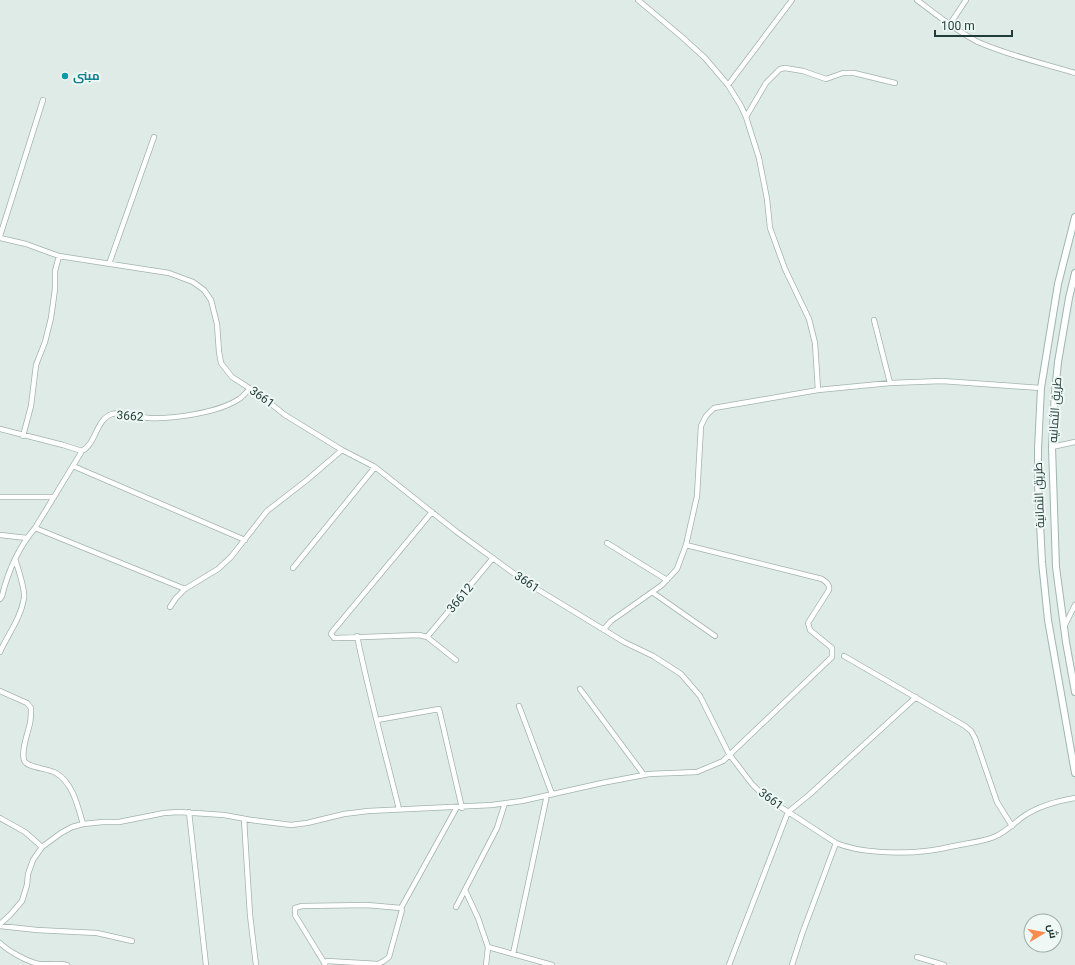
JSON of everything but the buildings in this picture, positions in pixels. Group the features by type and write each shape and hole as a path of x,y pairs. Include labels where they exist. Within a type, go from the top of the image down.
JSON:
{"street":[{"path":"638,0 705,58 728,85 741,106 759,158 767,200 770,228 785,268 809,319 815,343 818,390"},
{"path":"728,85 792,0"},
{"path":"917,0 977,41 1016,57 1049,64 1075,73"},
{"path":"950,24 966,0"},
{"path":"746,117 766,83 780,69 785,68 807,72 826,79 843,73 854,73 895,83"},
{"path":"0,237 43,100"},
{"path":"109,264 154,138"},
{"name":"طريق الثمانية","path":"1075,217 1058,284 1041,388 1038,449 1038,484 1042,562 1048,620 1075,774"},
{"name":"3661","path":"0,237 26,244 59,256 169,273 192,282 204,290 211,300 217,324 221,363 232,377 285,415 342,450 375,467 457,532 527,583 624,642 653,656 681,674 688,680 705,705 729,754 759,791 836,843 857,850 925,851 993,837 1012,826 1024,816 1047,804 1075,798"},
{"path":"23,436 31,406 36,365 45,342 51,318 55,289 55,271 59,256"},
{"name":"طريق الثمانيه","path":"1075,273 1069,298 1054,392 1052,447 1056,567 1075,692"},
{"path":"874,320 890,383"},
{"path":"604,629 611,621 667,580 677,569 686,545 697,496 701,426 706,416 714,408 818,390 890,383 942,381 1041,388"},
{"name":"3662","path":"0,599 10,569 27,538 35,528 82,451 88,445 104,420 113,414 157,418 192,415 212,410 233,402 239,399 250,389"},
{"path":"0,429 82,451"},
{"path":"1052,447 1075,442"},
{"path":"170,608 176,598 185,589 218,569 231,557 267,511 342,450"},
{"path":"73,466 245,540"},
{"path":"293,568 375,467"},
{"path":"0,497 54,496"},
{"path":"432,512 332,632 332,634 334,638 419,635 427,637 456,660"},
{"path":"35,528 185,589"},
{"path":"0,535 27,538"},
{"path":"607,543 667,580"},
{"path":"0,925 22,901 31,867 42,847 61,833 72,827 83,824 119,822 164,813 189,812 224,815 291,825 307,823 344,814 368,811 460,807 505,803 644,775 697,772 723,761 832,657 832,648 810,630 808,623 830,586 822,579 686,545"},
{"name":"36612","path":"427,637 493,558"},
{"path":"0,652 5,640 18,620 24,597 16,559"},
{"path":"652,592 715,636"},
{"path":"1064,627 1075,605"},
{"path":"357,636 369,694 378,720 399,809"},
{"path":"844,656 916,697 971,731 975,738 997,802 1012,826"},
{"path":"580,689 644,775"},
{"path":"0,691 27,703 31,708 30,723 23,754 24,761 27,765 52,771 58,774 68,783 83,824"},
{"path":"729,965 788,812 809,795 916,697"},
{"path":"513,954 549,795 519,706"},
{"path":"378,720 439,709 460,807 401,908 402,910 389,957 384,961 378,964 327,961 324,964 295,915 295,908 302,906 360,905 401,908"},
{"path":"456,907 497,828 505,803"},
{"path":"189,812 206,965"},
{"path":"0,818 25,832 42,847"},
{"path":"244,818 250,915 256,965"},
{"path":"792,965 836,843"},
{"path":"465,890 478,918 488,947 486,965"},
{"path":"0,925 37,930 98,933 132,941"},
{"path":"0,943 27,960 39,964 60,963 68,965"},
{"path":"488,947 552,965"},
{"path":"917,957 944,965"}],"place":[{"name":"مبنى","path":"65,76"}]}
